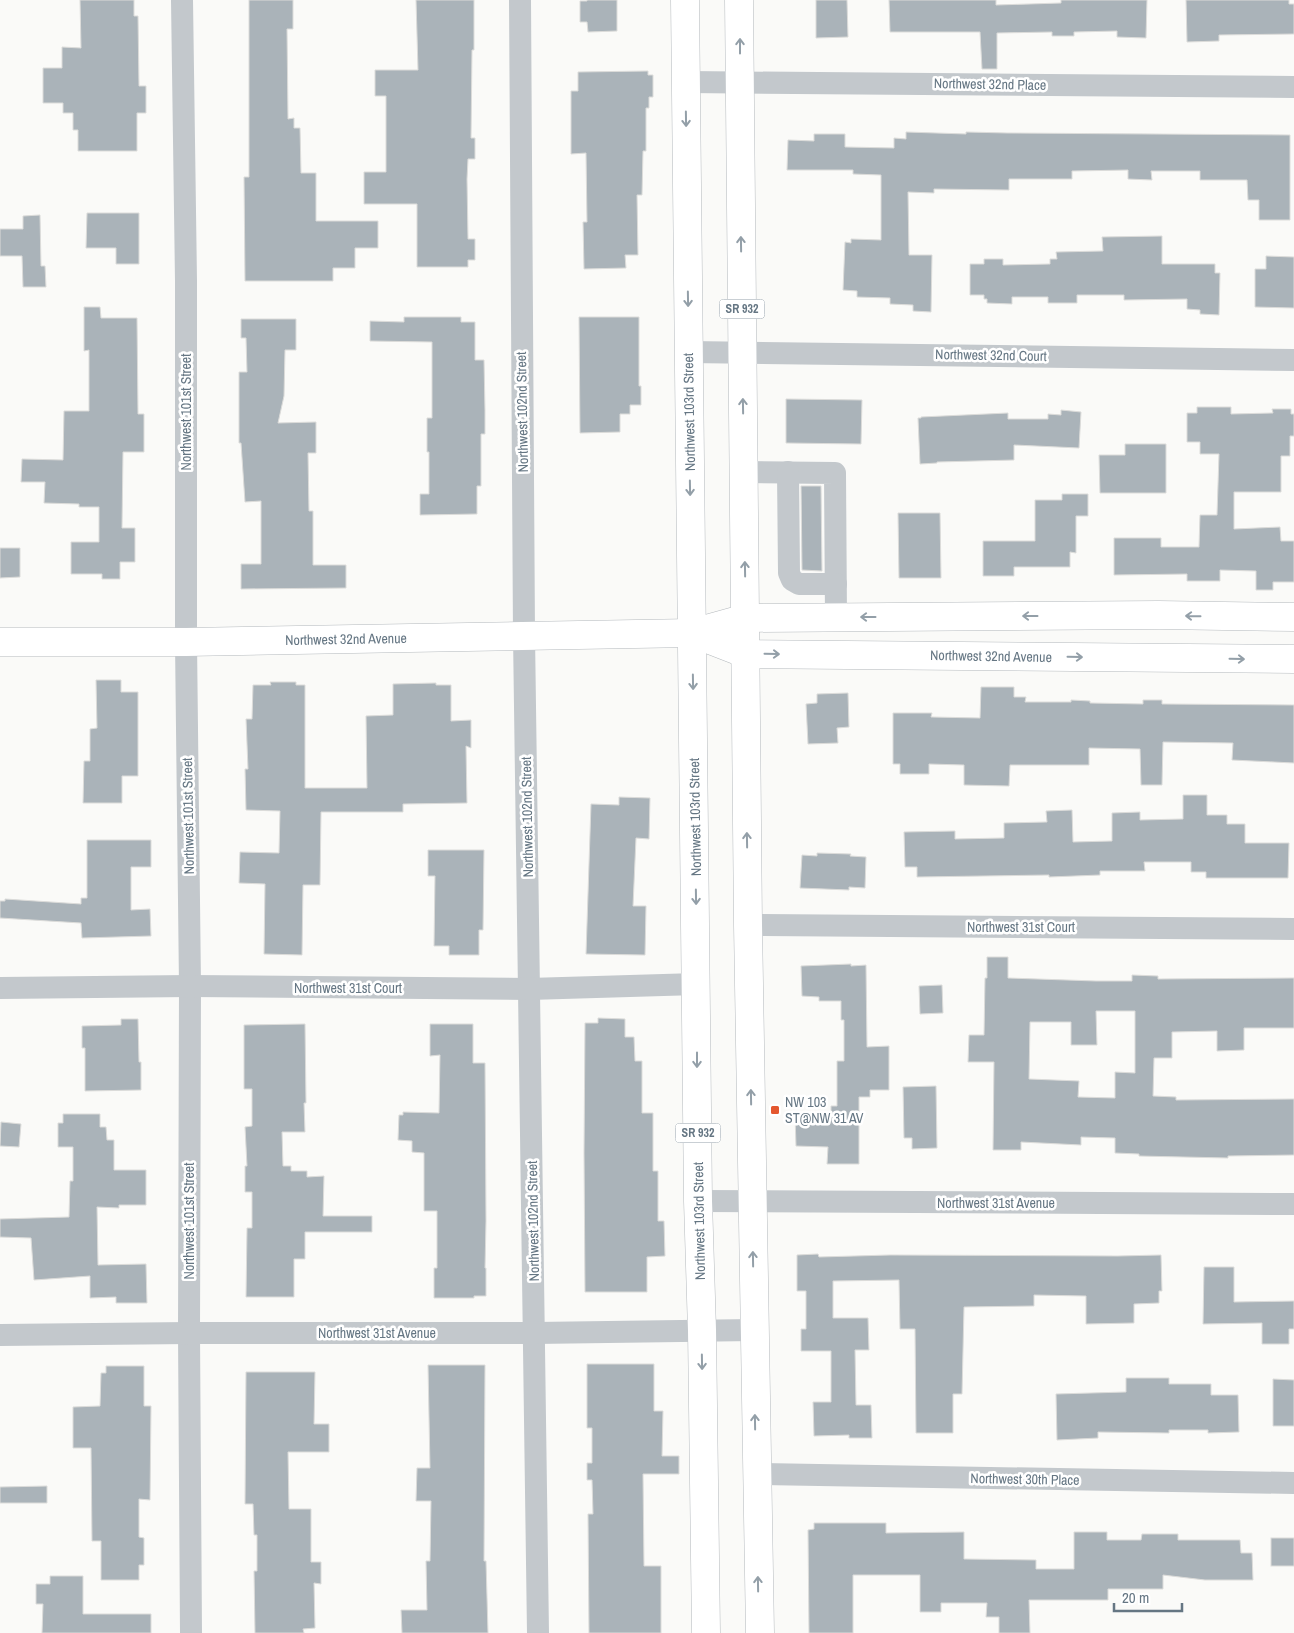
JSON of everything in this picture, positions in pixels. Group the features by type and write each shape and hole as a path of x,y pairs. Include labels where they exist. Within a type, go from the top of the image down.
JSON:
{"main road":[{"name":"Northwest 103rd Street","path":"685,0 698,1202 702,1330 706,1633"},
{"name":"SR 932","path":"739,0 748,925 760,1633"},
{"name":"Northwest 32nd Avenue","path":"0,642 186,642 692,633 746,618 1159,615 1294,617"},
{"name":"Northwest 32nd Avenue","path":"692,633 746,654 1294,659"}],"street":[{"name":"Northwest 101st Street","path":"182,0 186,281 186,642 190,986 189,1333 191,1633"},
{"name":"Northwest 102nd Street","path":"520,0 524,635 538,1633"},
{"name":"Northwest 32nd Place","path":"686,82 1294,87"},
{"name":"Northwest 32nd Court","path":"688,352 1294,360"},
{"path":"744,472 836,473 836,617"},
{"path":"788,472 789,573 792,580 799,584 836,584"},
{"name":"Northwest 31st Court","path":"748,925 1294,929"},
{"name":"Northwest 31st Court","path":"0,988 190,986 529,989 697,984"},
{"name":"Northwest 31st Avenue","path":"698,1202 1294,1204"},
{"name":"Northwest 31st Avenue","path":"0,1335 535,1333 754,1330"},
{"name":"Northwest 30th Place","path":"756,1474 1294,1483"}],"building":[{"path":"80,0 134,0 134,16 138,16 139,86 146,86 146,113 137,113 137,151 78,151 78,130 73,130 73,113 63,113 63,103 43,103 43,68 62,68 62,47 81,48"},
{"path":"249,0 293,0 293,29 287,29 288,119 294,118 294,128 300,128 301,173 316,173 316,221 378,221 378,248 355,248 355,268 333,268 333,281 245,281 244,177 249,177"},
{"path":"416,0 474,0 471,138 475,138 475,159 468,159 467,179 468,239 475,239 475,260 468,260 468,267 417,267 417,204 364,204 364,172 386,172 386,96 375,96 375,70 418,70"},
{"path":"617,0 617,31 588,32 587,22 580,22 580,1"},
{"path":"816,0 847,0 848,37 816,38"},
{"path":"889,0 996,0 996,5 1061,3 1061,0 1147,0 1146,38 1117,37 1117,31 1074,32 1074,36 1052,36 1052,32 997,33 997,69 982,69 980,32 890,32"},
{"path":"1186,0 1289,0 1289,4 1294,4 1294,34 1219,35 1219,41 1187,42"},
{"path":"648,71 648,75 653,75 653,97 649,97 649,108 646,108 646,151 643,151 642,195 637,195 638,255 625,255 626,268 584,269 583,222 587,222 586,153 571,154 571,91 578,91 578,72"},
{"path":"906,132 966,134 966,132 1290,135 1290,220 1259,220 1259,200 1248,200 1247,180 1200,180 1200,171 1151,171 1152,180 1128,179 1128,170 1072,171 1072,179 1009,179 1009,190 934,189 934,193 908,192 909,255 932,255 931,312 913,311 913,305 890,304 890,298 857,297 857,291 843,290 845,242 851,243 851,239 881,240 881,175 853,174 853,170 787,170 788,140 814,141 814,134 845,134 845,147 894,148 894,138 906,139"},
{"path":"87,213 139,213 139,264 116,264 116,248 86,248"},
{"path":"40,215 41,266 45,266 46,287 23,287 22,256 0,256 0,229 23,229 23,216"},
{"path":"1162,236 1162,264 1215,264 1215,273 1220,273 1219,315 1200,314 1200,310 1187,309 1187,299 1124,300 1124,295 1077,295 1077,303 1048,303 1048,297 1012,297 1012,304 987,303 984,295 970,295 970,264 984,264 984,259 1003,259 1003,265 1050,264 1050,259 1057,259 1056,252 1103,251 1102,237"},
{"path":"1266,256 1294,257 1294,308 1255,307 1255,269 1266,269"},
{"path":"84,307 100,307 101,318 137,318 138,414 144,414 144,452 123,452 122,528 135,528 135,562 120,562 120,579 102,579 102,574 71,574 71,542 99,542 99,507 79,507 79,504 44,503 45,482 21,482 22,459 63,460 64,411 89,411 89,350 84,351"},
{"path":"404,317 461,317 461,322 475,322 475,360 484,360 485,411 485,434 481,434 481,486 477,486 477,514 420,515 420,494 429,494 427,418 432,418 432,342 370,341 370,321 404,322"},
{"path":"579,317 639,317 639,386 641,386 641,405 630,405 630,414 620,414 620,432 580,433"},
{"path":"241,319 296,319 296,350 285,350 284,396 278,423 316,422 316,453 308,453 309,511 313,511 313,565 346,565 346,588 241,589 241,564 261,564 261,501 245,502 241,443 239,443 239,372 247,372 246,338 241,338"},
{"path":"786,399 862,400 861,444 786,443"},
{"path":"1197,407 1231,407 1231,414 1273,413 1272,409 1291,409 1291,414 1294,414 1294,436 1290,436 1290,456 1281,456 1281,492 1234,492 1234,529 1280,527 1281,541 1294,541 1294,582 1273,582 1273,590 1256,590 1256,571 1220,570 1220,581 1187,581 1187,574 1114,575 1114,538 1161,538 1161,547 1199,547 1200,515 1217,515 1219,454 1200,454 1200,442 1187,442 1187,413 1197,413"},
{"path":"1061,410 1081,412 1079,448 1014,445 1014,460 920,464 918,418 1008,413 1008,419 1048,419 1048,414 1061,415"},
{"path":"1125,444 1166,444 1166,493 1100,493 1099,455 1125,455"},
{"path":"801,486 821,486 822,571 802,570"},
{"path":"1062,494 1088,494 1088,516 1076,516 1076,553 1070,552 1070,567 1014,567 1014,576 983,576 983,541 1035,541 1035,500 1062,500"},
{"path":"898,513 940,513 941,578 899,578"},
{"path":"0,548 20,548 20,577 0,578"},
{"path":"96,680 121,680 121,692 138,692 138,776 122,776 122,803 83,803 84,761 90,761 90,729 97,728"},
{"path":"270,682 296,682 296,685 305,685 305,788 367,788 366,716 393,715 393,684 436,683 436,685 451,685 451,721 471,720 471,748 466,746 467,803 403,804 403,812 321,812 320,885 303,885 302,955 264,954 265,884 239,883 240,852 279,853 280,811 246,810 245,769 248,769 246,719 252,719 253,685 271,685"},
{"path":"981,687 1014,687 1014,697 1026,697 1025,702 1071,702 1071,700 1090,701 1090,703 1143,704 1143,700 1162,700 1162,704 1294,705 1294,763 1232,760 1233,743 1163,742 1162,785 1141,785 1140,749 1089,748 1089,765 1010,765 1009,786 964,785 964,765 929,764 929,774 900,774 900,764 893,764 893,713 932,713 931,717 980,718"},
{"path":"848,693 849,727 837,728 838,743 808,744 806,704 817,703 817,694"},
{"path":"1183,795 1207,795 1207,815 1227,815 1227,824 1245,824 1245,843 1289,843 1288,878 1206,878 1206,872 1191,872 1191,862 1144,862 1145,871 1100,871 1100,875 1049,877 1049,875 917,877 917,867 905,867 904,832 955,831 955,839 1004,838 1004,823 1047,822 1046,811 1072,810 1073,842 1112,841 1112,813 1140,812 1140,820 1183,819"},
{"path":"619,797 650,798 649,839 636,838 633,906 646,906 645,955 586,954 591,804 619,805"},
{"path":"87,840 151,840 151,867 131,867 131,910 150,909 151,936 82,938 81,923 0,918 0,901 5,901 5,899 81,904 81,898 87,898"},
{"path":"428,850 484,850 483,930 479,930 479,955 449,955 449,946 434,946 435,876 428,876"},
{"path":"817,853 851,854 850,856 866,857 865,888 849,887 849,890 800,888 802,855 817,856"},
{"path":"987,957 1008,957 1008,978 1132,981 1132,975 1158,976 1158,979 1294,978 1294,1028 1244,1028 1244,1050 1217,1051 1217,1031 1172,1032 1172,1058 1154,1058 1153,1096 1176,1097 1176,1100 1294,1099 1294,1155 1228,1156 1228,1158 1139,1156 1139,1154 1115,1153 1115,1138 1081,1137 1081,1145 1021,1142 1021,1150 993,1150 994,1062 968,1062 969,1035 984,1035 985,978 987,978","holes":["1096,1011 1135,1011 1135,1073 1115,1072 1115,1098 1078,1097 1079,1081 1029,1079 1030,1022 1071,1022 1071,1045 1097,1045"]},
{"path":"851,964 851,966 866,965 867,1047 889,1046 889,1090 870,1090 870,1097 859,1097 859,1164 827,1164 828,1147 796,1146 795,1115 831,1115 831,1106 837,1106 837,1061 844,1061 844,1020 841,1020 841,1001 819,1001 819,997 802,996 801,966"},
{"path":"942,985 943,1013 920,1014 919,986"},
{"path":"598,1018 625,1019 625,1037 634,1037 635,1061 642,1061 642,1113 653,1113 653,1171 658,1171 658,1221 664,1221 665,1256 647,1257 647,1292 585,1292 585,1023 598,1023"},
{"path":"121,1019 138,1019 141,1090 85,1091 85,1048 82,1048 82,1026 121,1025"},
{"path":"305,1024 305,1132 282,1132 283,1166 291,1166 291,1171 307,1171 307,1177 324,1176 323,1216 372,1216 372,1232 305,1232 305,1259 294,1259 294,1297 246,1297 247,1228 252,1228 252,1192 245,1192 245,1166 247,1166 245,1127 252,1126 252,1089 244,1089 244,1025"},
{"path":"430,1024 473,1024 473,1063 485,1063 486,1296 474,1296 474,1298 434,1298 434,1268 437,1268 437,1211 424,1211 424,1153 412,1152 412,1141 398,1140 399,1115 403,1115 403,1112 439,1113 440,1055 430,1056"},
{"path":"936,1086 937,1148 912,1149 912,1138 904,1138 903,1087"},
{"path":"63,1114 100,1114 100,1127 106,1127 107,1140 114,1140 114,1170 146,1170 146,1205 119,1205 119,1208 97,1207 98,1265 146,1264 147,1303 116,1303 116,1297 90,1298 90,1276 34,1280 31,1238 0,1237 0,1219 69,1217 70,1181 73,1181 73,1147 58,1147 58,1123 63,1123"},
{"path":"1,1122 21,1124 19,1147 0,1146"},
{"path":"818,1254 819,1257 890,1255 1161,1255 1162,1291 1159,1291 1159,1303 1134,1304 1134,1323 1086,1324 1086,1296 1034,1295 1034,1306 964,1307 962,1394 953,1394 953,1433 916,1433 915,1329 900,1329 899,1280 833,1281 833,1318 868,1318 869,1350 855,1350 856,1405 871,1405 872,1438 849,1438 849,1435 814,1436 813,1402 831,1402 831,1351 801,1351 801,1329 806,1329 806,1291 797,1291 797,1255"},
{"path":"1204,1267 1234,1267 1234,1302 1294,1301 1294,1329 1289,1329 1289,1344 1262,1344 1262,1323 1203,1324"},
{"path":"587,1364 654,1364 654,1411 663,1411 662,1456 679,1456 679,1474 643,1474 644,1566 661,1566 661,1633 589,1633 588,1514 593,1514 592,1480 587,1480 587,1463 592,1463 592,1428 587,1428"},
{"path":"428,1365 485,1365 484,1561 486,1561 488,1633 402,1633 401,1610 427,1610 426,1561 430,1561 431,1501 416,1501 417,1468 430,1468"},
{"path":"106,1366 144,1366 144,1406 151,1406 150,1500 139,1499 139,1537 144,1538 144,1565 139,1565 139,1580 101,1580 101,1541 92,1541 91,1448 73,1448 73,1407 100,1406 101,1373 106,1373"},
{"path":"246,1372 315,1372 314,1424 329,1424 329,1452 288,1452 289,1509 311,1509 311,1562 321,1562 321,1584 314,1583 315,1628 303,1629 304,1633 255,1633 254,1571 257,1571 257,1535 254,1535 253,1504 245,1504"},
{"path":"1126,1378 1169,1378 1169,1384 1211,1384 1211,1395 1238,1395 1239,1432 1208,1433 1208,1430 1169,1430 1169,1433 1098,1432 1098,1438 1057,1440 1056,1394 1126,1392"},
{"path":"1273,1379 1294,1380 1294,1426 1273,1426"},
{"path":"47,1486 47,1503 0,1503 0,1487"},
{"path":"814,1523 886,1523 886,1533 964,1532 964,1559 1036,1560 1036,1569 1074,1569 1074,1532 1107,1532 1107,1540 1141,1540 1142,1534 1178,1534 1178,1540 1240,1540 1241,1553 1252,1553 1253,1580 1205,1580 1163,1575 1163,1589 1108,1589 1108,1600 1029,1600 1030,1633 999,1633 999,1617 986,1617 987,1603 941,1603 941,1612 920,1612 920,1575 853,1575 853,1633 809,1633 808,1530 814,1529"},
{"path":"1271,1538 1294,1538 1294,1566 1271,1566"},
{"path":"50,1576 83,1576 83,1614 151,1614 151,1633 42,1633 43,1604 36,1604 36,1584 50,1584"}],"place":[{"name":"NW 103 ST@NW 31 AV","path":"775,1110"}]}
